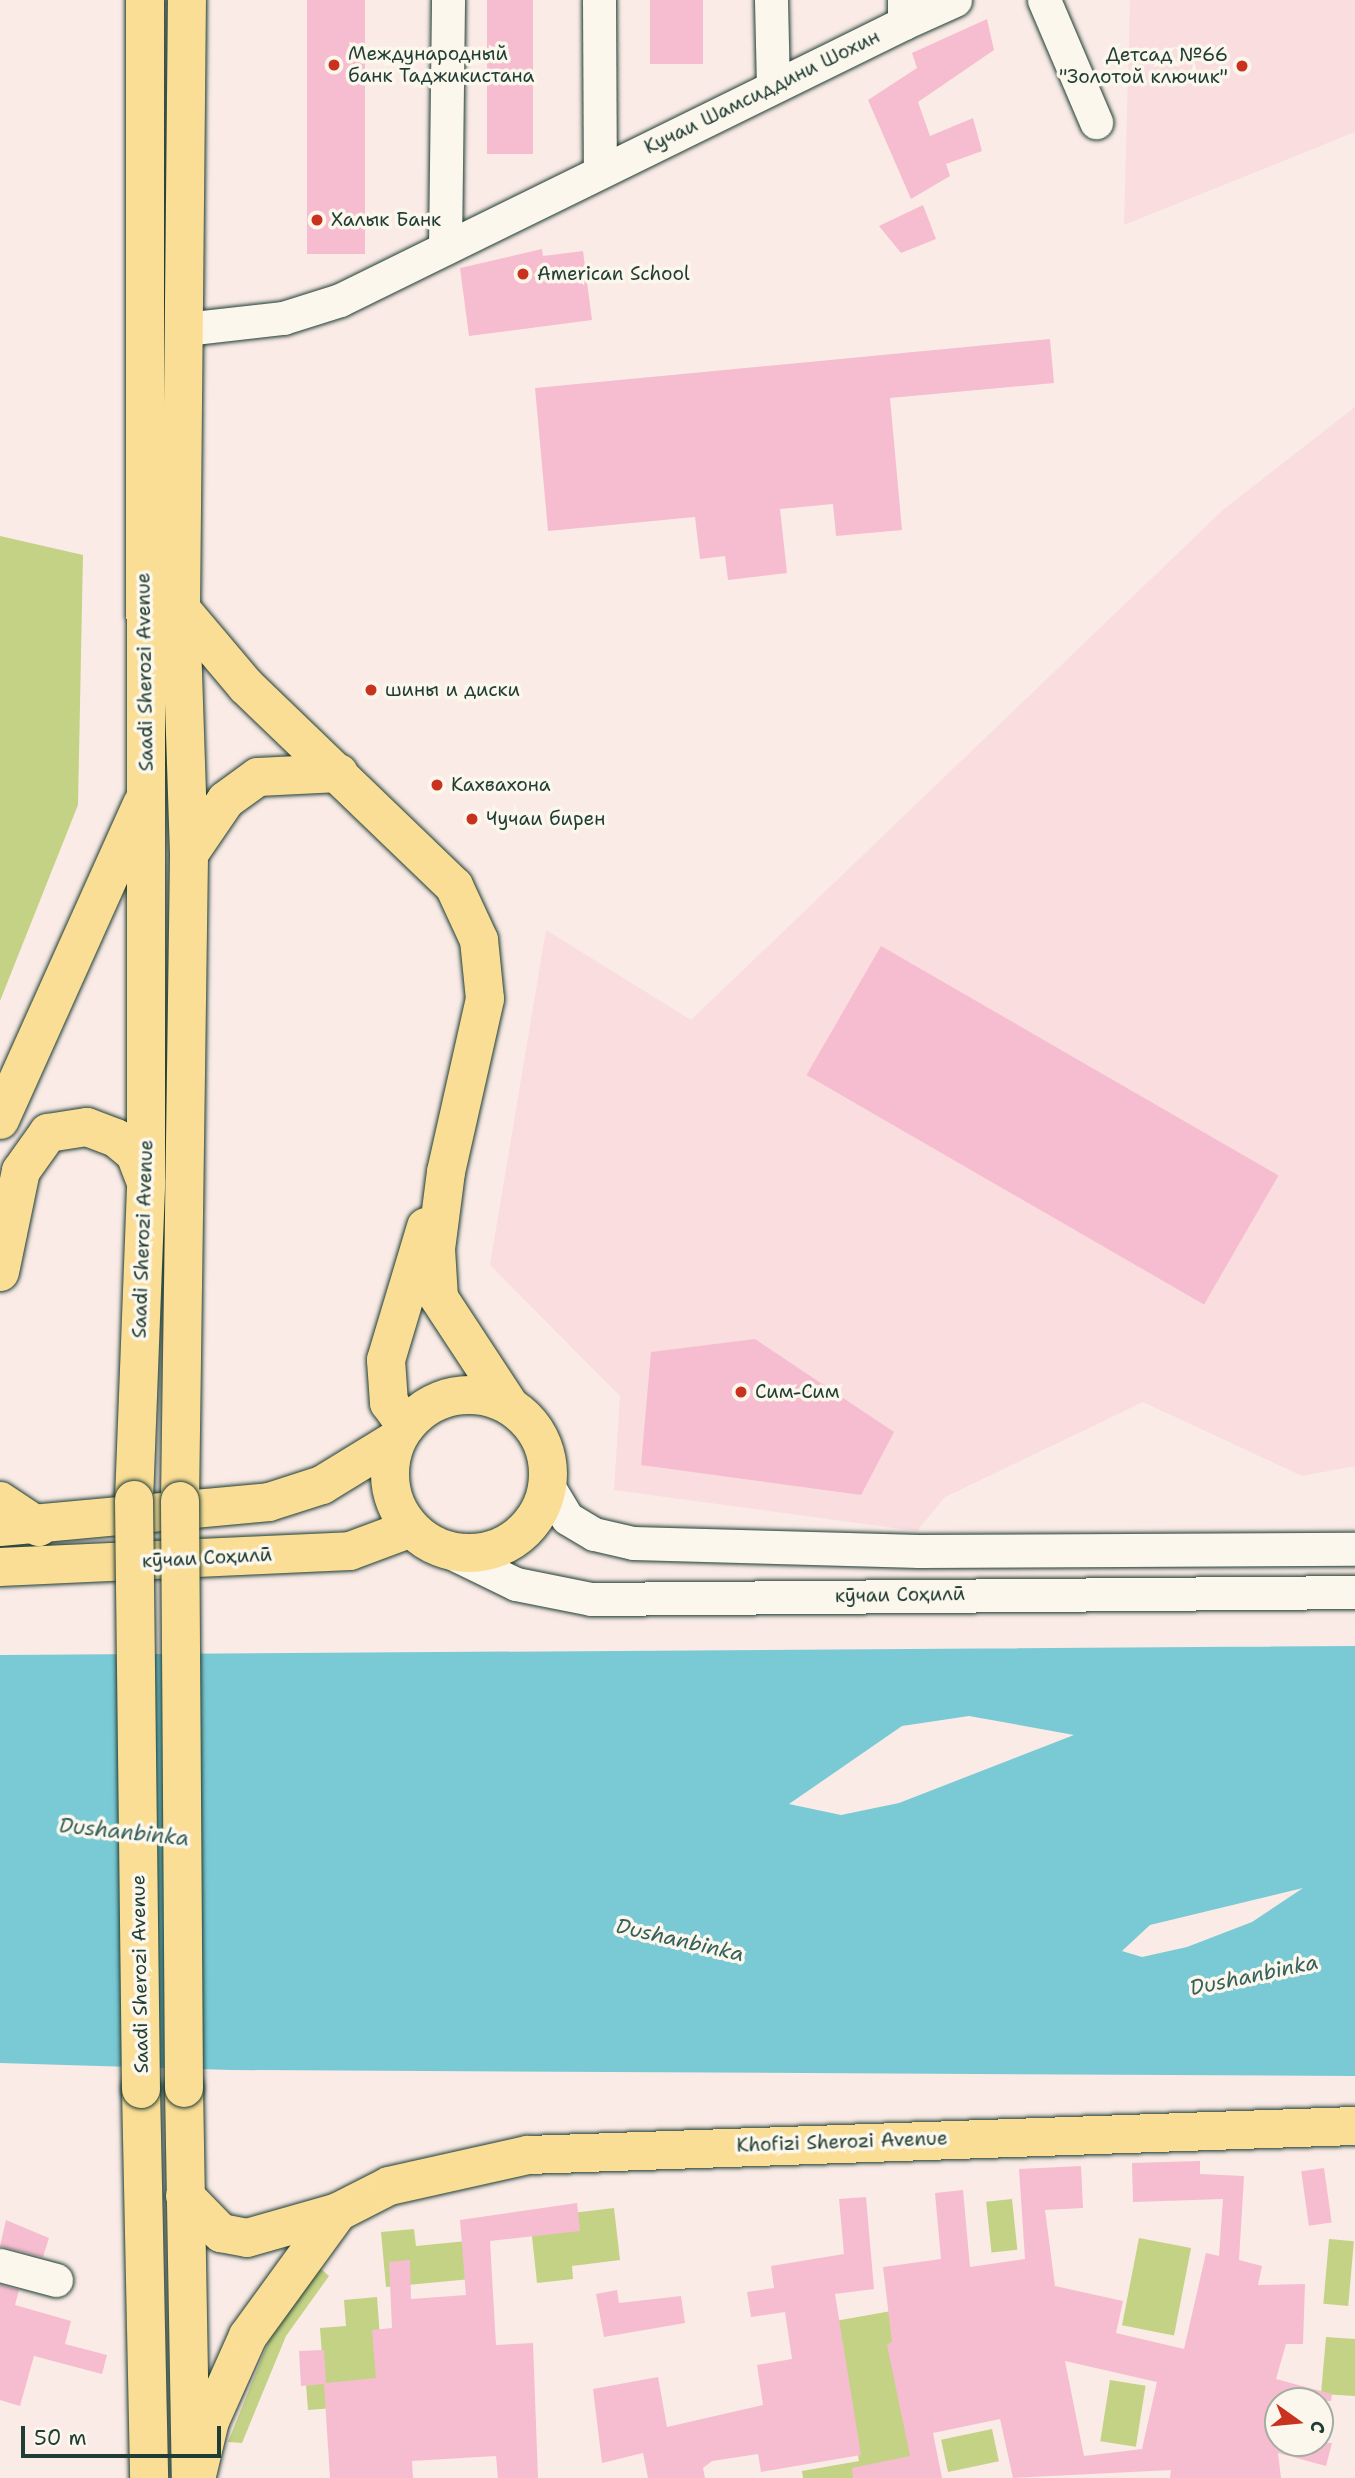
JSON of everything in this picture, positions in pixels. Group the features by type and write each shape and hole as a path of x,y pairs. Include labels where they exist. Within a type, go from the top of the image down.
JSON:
{"main road":[{"name":"Saadi Sherozi Avenue","path":"145,0 146,1182 134,1500 149,2478"},
{"name":"Saadi Sherozi Avenue","path":"187,0 186,329 181,609 189,855 180,1501 184,2088 191,2478"},
{"path":"181,609 246,686 454,886 480,940 485,999 446,1172 386,1360 389,1404 402,1432 389,1486 410,1529 454,1554 505,1544 531,1526 548,1486 547,1455 533,1427 510,1406 439,1298 436,1249 446,1172"},
{"path":"189,855 226,800 258,777 339,773"},
{"path":"0,1120 147,792"},
{"path":"0,1272 21,1171 48,1133 87,1127 116,1138 135,1154 146,1182"},
{"path":"0,1527 39,1527 269,1502 322,1485 402,1432 422,1410 465,1394 510,1406"},
{"path":"0,1501 39,1527"},
{"name":"кӯчаи Соҳилӣ","path":"0,1567 349,1551 410,1529"},
{"name":"Khofizi Sherozi Avenue","path":"186,2196 221,2233 247,2238 338,2212 389,2186 528,2155 1355,2126"},
{"path":"197,2478 210,2421 248,2336 338,2212"}],"street":[{"path":"445,248 448,0"},
{"path":"599,0 600,171"},
{"path":"771,0 773,85"},
{"name":"Кучаи Шамсиддини Шохин","path":"186,329 283,318 340,300 773,85 904,11 955,0"},
{"path":"1044,0 1096,122"},
{"path":"548,1486 567,1517 594,1534 633,1543 919,1551 1355,1549"},
{"name":"кӯчаи Соҳилӣ","path":"454,1554 516,1584 592,1599 1355,1592"},
{"path":"0,2265 56,2280"}],"shaded area":[{"name":"Детсад №66 \"Золотой ключик\"","path":"1130,0 1355,0 1355,132 1124,225"},
{"path":"1355,407 1355,1466 1302,1476 1143,1402 945,1497 917,1531 614,1490 620,1396 490,1265 546,930 691,1020 1224,509"}],"green space":[{"path":"0,536 83,555 78,805 0,1001"},
{"path":"1012,2199 1017,2250 991,2252 986,2202"},
{"path":"614,2208 620,2260 572,2266 573,2279 537,2283 530,2218"},
{"path":"414,2229 416,2246 467,2241 471,2279 386,2287 381,2232"},
{"path":"1139,2238 1191,2248 1174,2335 1122,2325"},
{"path":"1329,2239 1354,2241 1348,2306 1323,2304"},
{"path":"319,2267 329,2276 286,2336 242,2443 228,2442 274,2328"},
{"path":"377,2297 385,2404 308,2410 305,2371 323,2369 320,2328 346,2326 344,2300"},
{"path":"897,2310 923,2462 857,2478 803,2478 802,2471 859,2461 835,2321"},
{"path":"1326,2337 1355,2339 1355,2396 1334,2395 1334,2387 1322,2387"},
{"path":"1110,2380 1146,2386 1136,2447 1100,2441"},
{"path":"992,2429 999,2461 948,2472 941,2440"}],"water":[{"name":"Dushanbinka","path":"1355,1646 1355,2076 231,2070 0,2063 0,1655","holes":["969,1716 1074,1735 899,1803 841,1815 789,1804 902,1726","1303,1888 1252,1922 1187,1947 1142,1957 1122,1951 1150,1925"]}],"building":[{"path":"307,0 365,0 365,254 307,254"},
{"path":"487,0 533,0 533,154 487,154"},
{"path":"650,0 703,0 703,64 650,64"},
{"path":"987,19 994,50 918,102 930,136 973,118 982,151 946,164 950,176 911,199 868,100 917,68 912,53"},
{"path":"923,205 936,239 901,253 879,226"},
{"path":"542,249 543,256 583,251 592,320 469,336 460,268"},
{"path":"1050,339 1054,383 890,398 902,530 836,536 833,504 780,509 787,573 728,580 725,556 700,559 695,517 548,531 535,388"},
{"path":"881,946 1279,1176 1204,1305 807,1075"},
{"name":"Сим-Сим","path":"755,1339 894,1432 861,1495 641,1465 651,1352"},
{"path":"1200,2161 1200,2174 1244,2176 1239,2260 1262,2266 1258,2285 1305,2284 1303,2344 1286,2344 1276,2379 1306,2387 1264,2387 1264,2457 1278,2457 1281,2478 1170,2478 1171,2470 1013,2478 1000,2419 933,2433 942,2478 853,2478 852,2468 910,2456 887,2345 892,2342 883,2267 941,2259 935,2193 963,2190 970,2267 1025,2259 1019,2169 1081,2166 1083,2208 1045,2210 1055,2286 1123,2301 1116,2333 1184,2349 1206,2253 1219,2256 1223,2199 1133,2202 1132,2163","holes":["1065,2361 1157,2382 1142,2449 1084,2456"]},
{"path":"1324,2168 1332,2222 1309,2226 1301,2171"},
{"path":"866,2197 874,2289 835,2294 861,2455 761,2472 758,2454 712,2461 703,2468 705,2478 648,2478 643,2453 602,2463 593,2389 658,2377 667,2427 763,2405 757,2365 792,2359 785,2312 751,2317 747,2292 774,2288 771,2266 844,2254 839,2199"},
{"path":"577,2203 580,2231 490,2241 496,2345 533,2343 538,2478 498,2478 496,2456 412,2461 413,2478 330,2478 324,2384 301,2386 299,2351 324,2350 326,2383 376,2378 372,2330 392,2328 389,2262 410,2260 411,2299 466,2295 460,2220"},
{"path":"6,2220 49,2238 43,2257 0,2246"},
{"path":"0,2285 19,2290 15,2305 71,2321 65,2344 107,2355 102,2374 34,2356 20,2406 0,2400"},
{"path":"617,2290 619,2303 681,2296 685,2323 604,2337 596,2294"},
{"path":"1293,2457 1328,2457 1326,2466"}],"place":[{"name":"Международный банк Таджикистана","path":"334,65"},
{"name":"Детсад №66 \"Золотой ключик\"","path":"1242,66"},
{"name":"Халык Банк","path":"317,220"},
{"name":"American School","path":"523,274"},
{"name":"шины и диски","path":"371,690"},
{"name":"Кахвахона","path":"437,785"},
{"name":"Чучаи бирен","path":"472,819"},
{"name":"Сим-Сим","path":"741,1392"}]}
